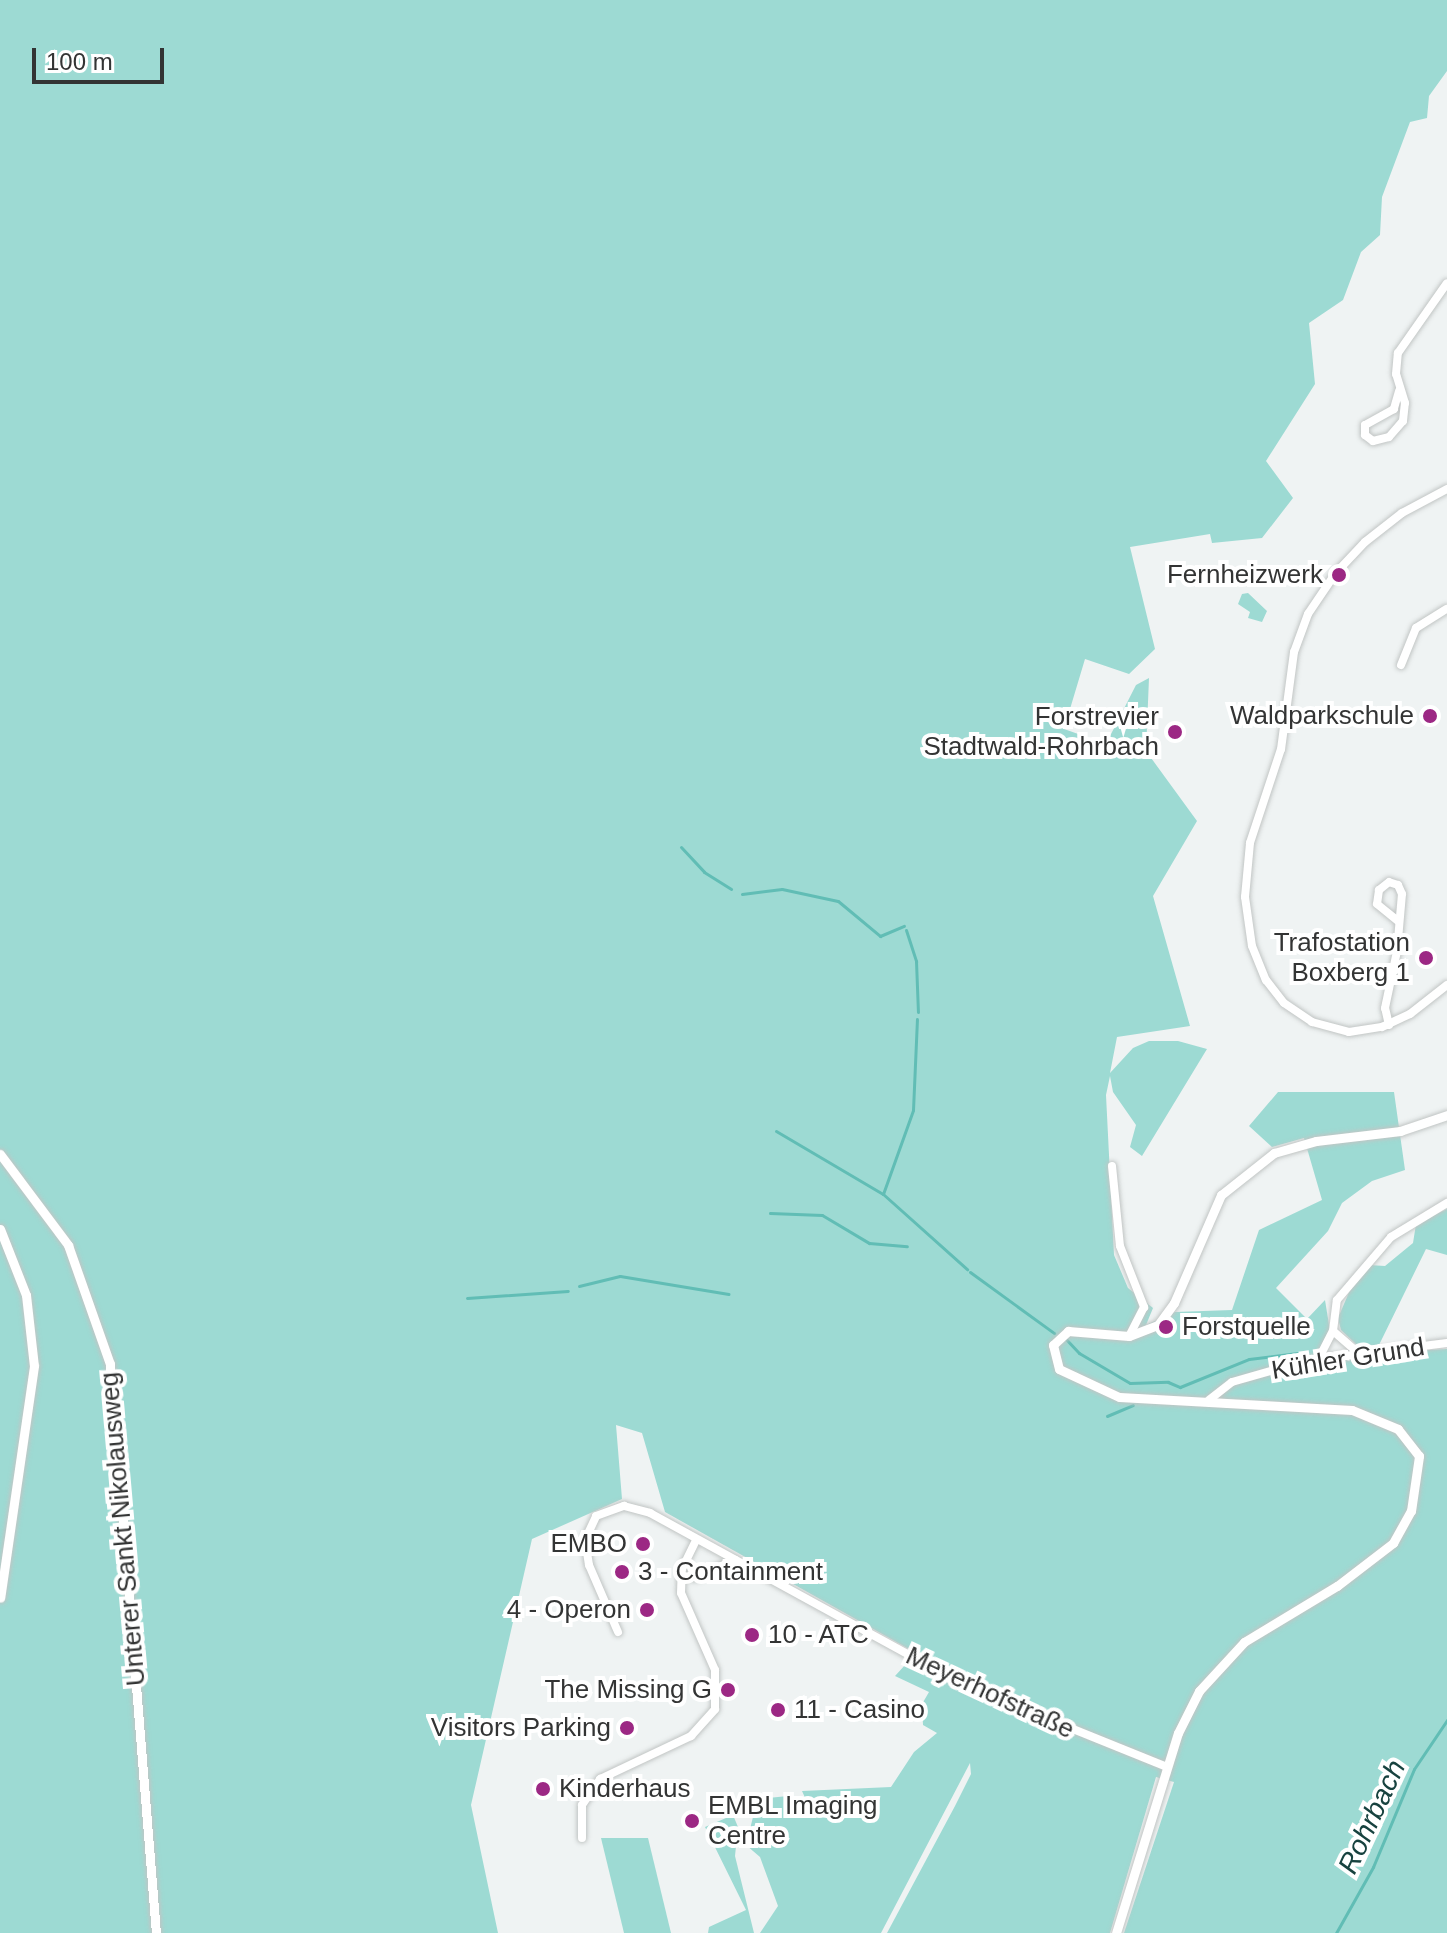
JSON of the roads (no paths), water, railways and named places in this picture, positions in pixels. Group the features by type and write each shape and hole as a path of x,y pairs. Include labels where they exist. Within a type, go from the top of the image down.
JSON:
{"street":[{"path":"1399,391 1394,409 1365,425 1365,435 1373,441 1389,437 1403,421 1405,403 1395,369 1401,346 1447,283"},
{"path":"1447,489 1408,509 1365,542 1308,614 1294,652 1283,740 1247,862 1249,932 1276,995 1301,1017 1330,1029 1363,1031 1389,1025 1447,985"},
{"path":"1401,665 1416,628 1447,609"},
{"path":"1389,1025 1385,1008 1399,922 1402,890 1389,882 1379,890 1377,904 1399,922"},
{"path":"1116,1933 1167,1767 1191,1705 1224,1660 1254,1635 1352,1576 1393,1543 1411,1511 1419,1468 1418,1453 1408,1437 1363,1413 1209,1400 1125,1399 1073,1377 1053,1361 1054,1342 1068,1331 1129,1336 1150,1331 1166,1317 1211,1211 1249,1168 1297,1144 1376,1135 1447,1115"},
{"name":"Unterer Sankt Nikolausweg","path":"0,1154 68,1245 110,1364 156,1933"},
{"path":"1112,1166 1120,1246 1144,1307 1129,1336"},
{"path":"1319,1358 1333,1331 1335,1303 1367,1260 1413,1221 1447,1203"},
{"path":"0,1229 26,1295 34,1366 0,1598"},
{"path":"1333,1331 1357,1352"},
{"name":"Kühler Grund","path":"1209,1400 1232,1382 1319,1358 1447,1343"},
{"name":"Meyerhofstraße","path":"618,1632 587,1559 586,1537 593,1520 609,1508 632,1507 947,1676 1066,1730 1167,1767"},
{"path":"582,1838 582,1805 600,1779 691,1736 715,1709 715,1670 685,1603 681,1576 695,1542"},
{"path":"681,1576 697,1577 735,1560"}],"waterway":[{"path":"681,847 704,872 731,889"},
{"path":"742,894 782,889 838,901 880,936 904,926"},
{"path":"906,930 916,961 918,1012"},
{"path":"883,1194 913,1110 917,1019"},
{"path":"776,1131 883,1194 967,1269"},
{"path":"770,1213 822,1215 869,1243 907,1246"},
{"path":"970,1272 1054,1333"},
{"path":"579,1286 620,1276 729,1294"},
{"path":"467,1298 568,1291"},
{"path":"1064,1337 1079,1353 1130,1383 1168,1382 1180,1387 1249,1359 1298,1353"},
{"path":"1107,1416 1133,1405"},
{"name":"Rohrbach","path":"1336,1933 1373,1867 1414,1769 1447,1720"}],"place":[{"name":"Fernheizwerk","path":"1339,575"},
{"name":"Waldparkschule","path":"1430,716"},
{"name":"Forstrevier Stadtwald-Rohrbach","path":"1175,732"},
{"name":"Trafostation Boxberg 1","path":"1426,958"},
{"name":"Forstquelle","path":"1166,1327"},
{"name":"EMBO","path":"643,1544"},
{"name":"3 - Containment","path":"622,1572"},
{"name":"4 - Operon","path":"647,1610"},
{"name":"10 - ATC","path":"752,1635"},
{"name":"The Missing G","path":"728,1690"},
{"name":"11 - Casino","path":"778,1710"},
{"name":"Visitors Parking","path":"627,1728"},
{"name":"Kinderhaus","path":"543,1789"},
{"name":"EMBL Imaging Centre","path":"692,1821"}]}
